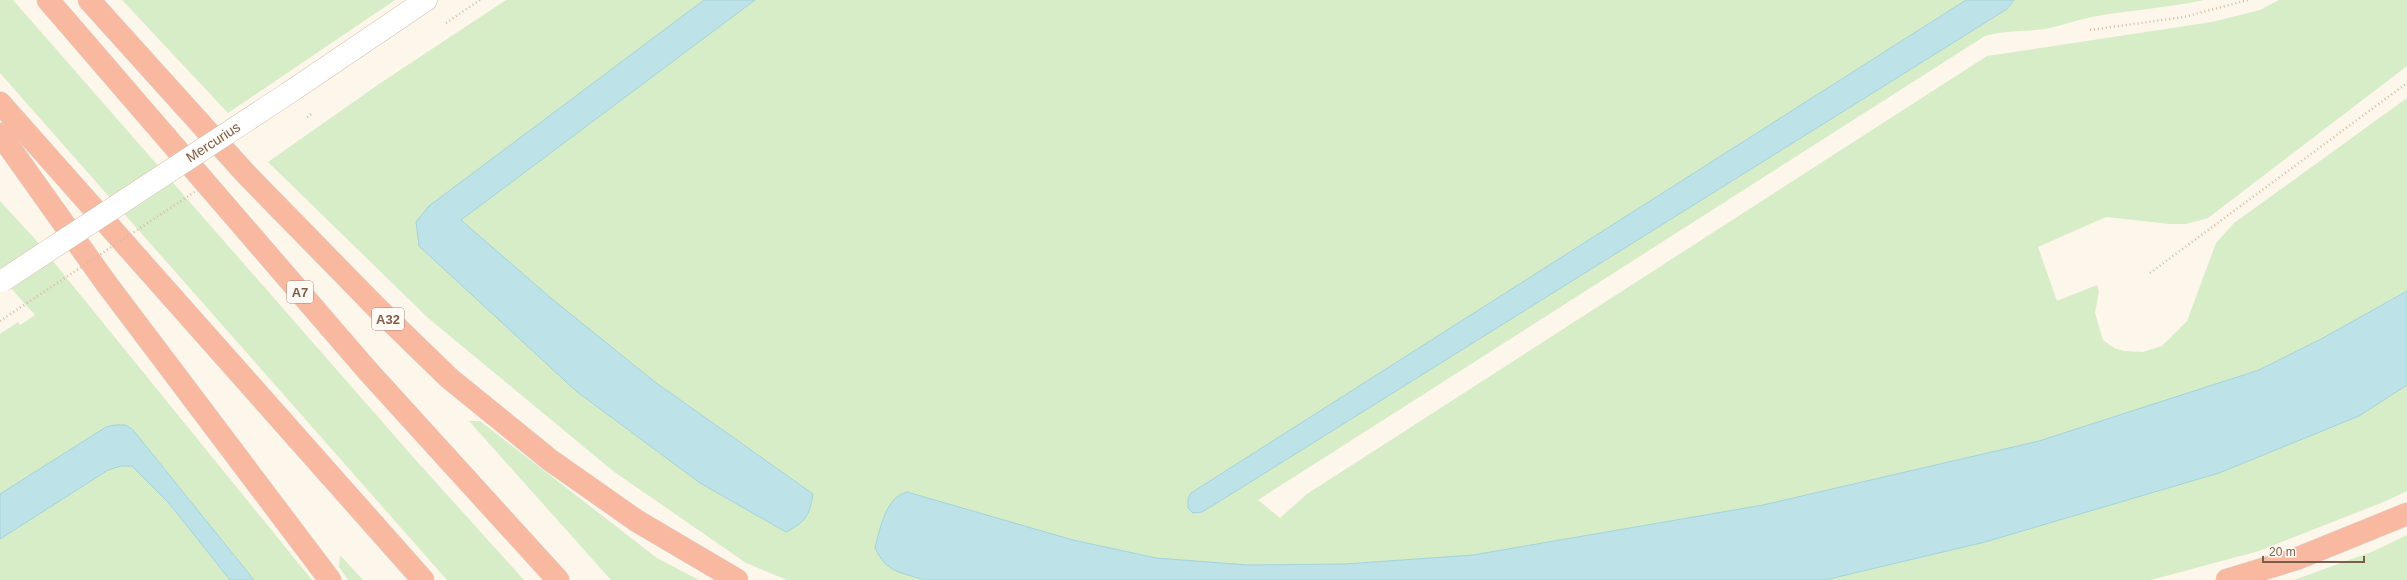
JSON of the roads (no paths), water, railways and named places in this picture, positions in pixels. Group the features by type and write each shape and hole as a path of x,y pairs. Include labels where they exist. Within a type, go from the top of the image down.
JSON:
{"highway":[{"name":"A7","path":"48,0 361,364 558,580"},
{"name":"A32","path":"89,0 246,174 376,307 449,378 550,460 637,521 737,580"},
{"path":"0,103 423,580"},
{"path":"0,134 106,283 330,580"},
{"path":"2227,580 2296,559 2407,514"}],"street":[{"name":"Mercurius","path":"1,282 287,94 426,0"}],"water":[{"path":"704,0 755,0 461,220 552,299 655,382 813,494 806,518 786,532 700,483 576,391 419,246 416,222 429,206"},
{"path":"1966,0 2014,0 2007,9 1220,501 1202,512 1193,513 1188,508 1188,498 1191,493"},
{"path":"2407,291 2407,385 2359,416 2219,473 1985,542 1825,580 925,580 901,573 890,567 884,562 875,548 885,515 889,507 900,495 907,492 1073,540 1156,558 1248,565 1345,564 1473,555 1763,505 2039,441 2259,370 2323,338"},
{"path":"126,425 133,430 254,580 230,580 168,502 132,466 121,466 108,470 0,539 0,494 106,427"}]}
